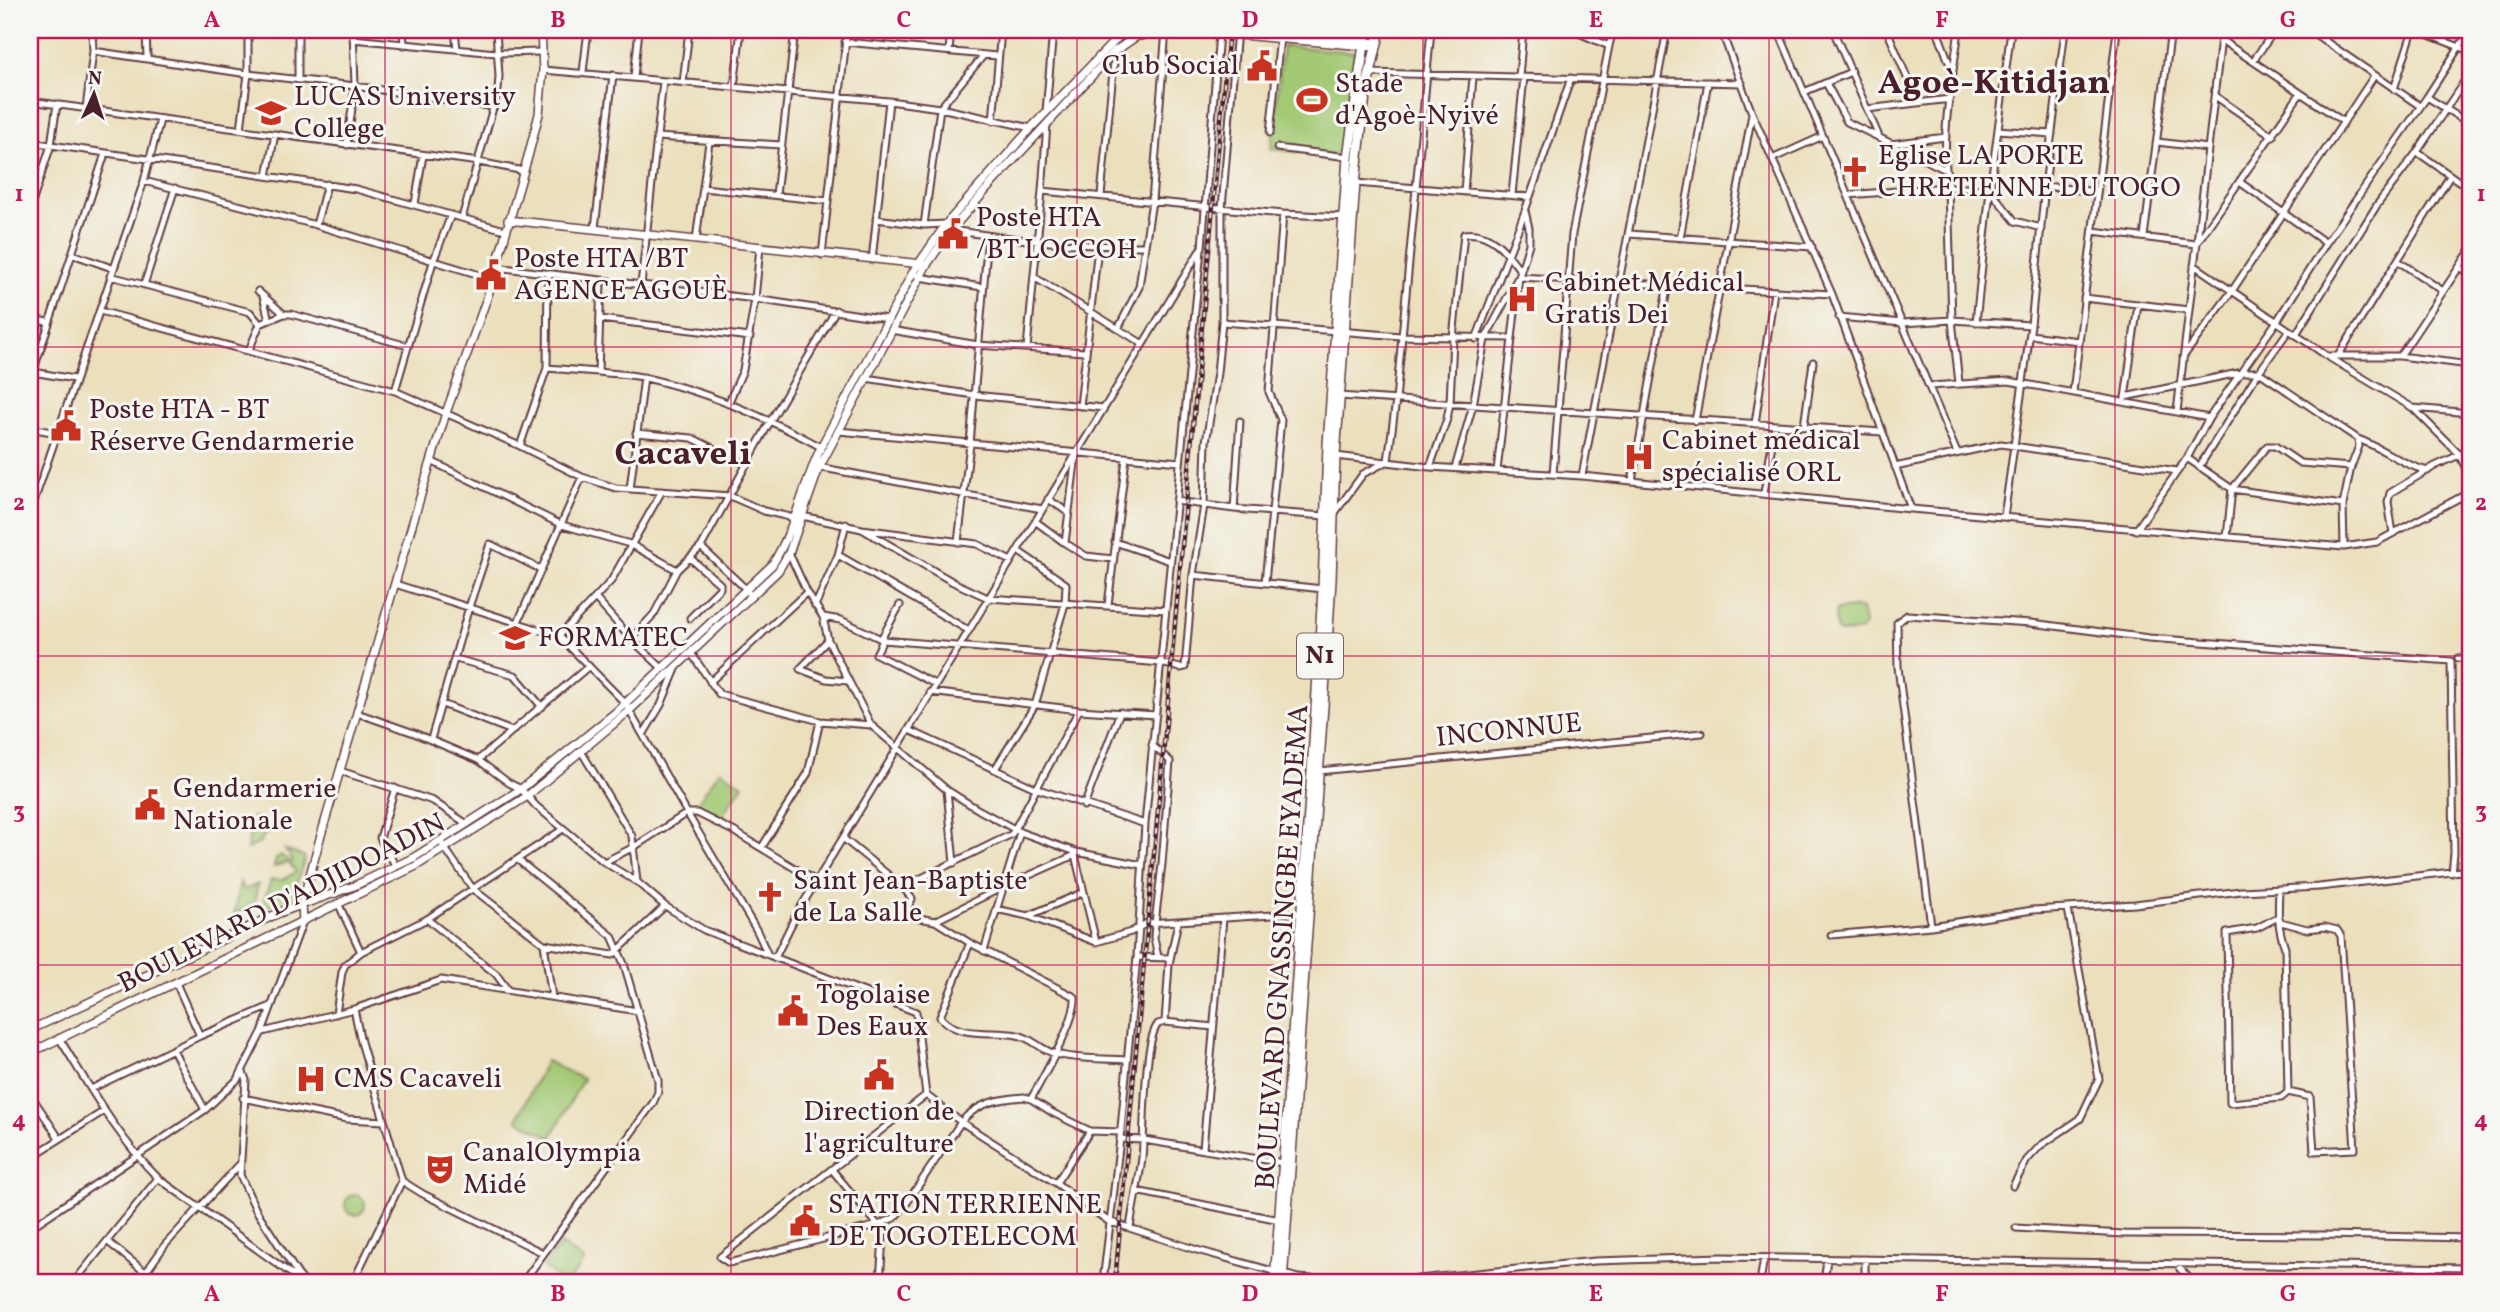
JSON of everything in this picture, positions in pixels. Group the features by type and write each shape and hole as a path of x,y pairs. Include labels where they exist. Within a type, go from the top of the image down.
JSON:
{"highway":[{"name":"BOULEVARD GNASSINGBE EYADEMA","path":"1275,1282 1280,1275 1319,771 1331,580 1329,516 1348,217 1348,157 1366,30"},
{"name":"BOULEVARD GNASSINGBE EYADEMA","path":"1348,217 1369,73 1380,30"},
{"name":"BOULEVARD GNASSINGBE EYADEMA","path":"1280,1275 1283,1163 1323,589 1335,456 1340,331"}],"main road":[{"path":"303,921 302,904 431,461 493,279 524,171 539,114 543,70 541,30"},
{"name":"BOULEVARD D'ADJIDOADIN","path":"30,1053 416,866 467,824 521,789 627,707 691,653 749,593 778,571 789,553 821,447 887,319 922,264 1031,128 1125,30"},
{"path":"1130,30 1138,36"},
{"name":"BOULEVARD D'ADJIDOADIN","path":"949,227 1115,51 1148,30"},
{"path":"1183,30 1280,33 1377,45"},
{"path":"509,220 922,264"},
{"name":"BOULEVARD D'ADJIDOADIN","path":"816,466 838,431 891,330 916,274"},
{"name":"BOULEVARD D'ADJIDOADIN","path":"749,593 772,565 798,517"},
{"name":"BOULEVARD D'ADJIDOADIN","path":"30,1030 220,939 302,904 354,886 442,845 526,797 581,751 627,707 662,668 723,618"}],"street":[{"path":"86,109 93,51 92,30"},
{"path":"146,30 147,58"},
{"path":"241,129 248,74 248,30"},
{"path":"298,30 298,80"},
{"path":"347,145 355,86 352,30"},
{"path":"403,30 404,45"},
{"path":"454,30 457,49"},
{"path":"462,218 495,107 499,76 496,30"},
{"path":"583,72 588,30"},
{"path":"634,77 639,30"},
{"path":"683,83 690,30"},
{"path":"734,87 741,30"},
{"path":"776,195 795,30"},
{"path":"822,255 847,30"},
{"path":"949,51 951,30"},
{"path":"993,121 1001,30"},
{"path":"1046,112 1053,30"},
{"path":"1118,329 1139,287 1152,201 1166,30"},
{"path":"1388,461 1431,30"},
{"path":"1512,195 1522,77 1523,30"},
{"path":"1572,30 1609,46"},
{"path":"1553,474 1572,234 1613,30"},
{"path":"1582,476 1667,30"},
{"path":"1721,30 1752,113 1832,294 1911,509"},
{"path":"1778,30 1956,453"},
{"path":"1833,30 1880,139"},
{"path":"1887,30 1917,102"},
{"path":"1937,30 1953,74"},
{"path":"1959,30 1946,137 1952,320 1959,383"},
{"path":"1976,322 2011,30"},
{"path":"2004,517 2030,335 2065,30"},
{"path":"2073,392 2117,30"},
{"path":"2144,237 2171,30"},
{"path":"2177,412 2222,30"},
{"path":"2253,61 2275,30"},
{"path":"2309,30 2420,106"},
{"path":"2394,89 2416,30 2470,51"},
{"path":"2136,530 2187,458 2209,418 2277,321 2326,243 2470,30"},
{"path":"823,617 842,620 882,640 1185,667 1193,575 1204,505 1204,459 1222,322 1222,208 1239,31"},
{"path":"1102,1282 1120,1135 1137,957 1152,745 1206,206 1219,33"},
{"path":"1270,133 1280,33"},
{"path":"354,38 496,53 542,52"},
{"path":"2221,40 2344,122"},
{"path":"845,42 998,56"},
{"path":"93,51 495,107"},
{"path":"1101,196 1115,51"},
{"path":"925,225 940,108 984,55"},
{"path":"543,70 889,101 940,108 1031,128"},
{"path":"1804,92 1851,72"},
{"path":"1369,73 1742,83"},
{"path":"2296,334 2377,205 2417,152 2470,73"},
{"path":"595,228 613,75"},
{"path":"1464,192 1474,76"},
{"path":"2183,357 2232,291 2374,76"},
{"path":"1476,339 1525,211 1571,78"},
{"path":"641,285 663,81"},
{"path":"1680,238 1708,82"},
{"path":"1826,83 1847,122 1946,170"},
{"path":"2196,244 2241,183 2300,94"},
{"path":"2215,96 2273,136"},
{"path":"2427,97 2470,124"},
{"path":"1867,109 1950,99"},
{"path":"30,101 479,162 524,171"},
{"path":"872,260 889,101"},
{"path":"30,209 32,193 51,145 57,104"},
{"path":"1695,421 1752,113"},
{"path":"30,513 144,181 160,120"},
{"path":"1027,348 1046,124"},
{"path":"1998,130 2052,134"},
{"path":"267,176 275,134"},
{"path":"1774,159 1823,136"},
{"path":"657,137 781,145"},
{"path":"1890,145 1946,137"},
{"path":"30,142 327,184 415,204 506,230"},
{"path":"696,240 709,142"},
{"path":"2157,142 2208,148"},
{"path":"1277,148 1348,157"},
{"path":"2417,152 2470,189"},
{"path":"74,379 32,372 105,154"},
{"path":"415,204 423,155"},
{"path":"2338,356 2450,176"},
{"path":"144,181 316,225 493,279"},
{"path":"1355,183 1530,197"},
{"path":"2241,183 2326,243"},
{"path":"316,225 327,184"},
{"path":"2045,186 2097,192"},
{"path":"1848,195 1948,187 1990,190 2015,221 2041,228"},
{"path":"144,285 174,188"},
{"path":"703,188 828,201"},
{"path":"1042,191 1283,214 1348,217"},
{"path":"1455,468 1473,405 1485,339 1519,273 1530,244 1525,211"},
{"path":"1265,582 1281,420 1269,392 1283,214"},
{"path":"395,391 433,262 451,215"},
{"path":"876,219 949,227 988,236 1038,242 1098,247 1145,246"},
{"path":"2093,232 2196,244"},
{"path":"1430,467 1450,403 1453,338 1464,234 1486,236 1508,255 1519,273 1497,471"},
{"path":"1629,234 1812,247"},
{"path":"958,542 970,444 988,236"},
{"path":"728,404 742,375 750,337 760,247"},
{"path":"1080,406 1098,247"},
{"path":"775,958 780,943 816,881 844,839 957,646 1018,551 1202,247"},
{"path":"2400,356 2470,251"},
{"path":"72,254 113,268"},
{"path":"2398,261 2443,291"},
{"path":"2194,265 2327,356 2413,408 2459,454 2470,478"},
{"path":"496,267 755,299 887,319"},
{"path":"2460,267 2470,274"},
{"path":"520,446 547,368 548,273"},
{"path":"1519,273 1568,279 1832,294"},
{"path":"916,274 982,287"},
{"path":"110,276 250,312 260,324"},
{"path":"1034,277 1143,344"},
{"path":"598,372 601,281"},
{"path":"1633,481 1668,284"},
{"path":"1755,424 1774,291"},
{"path":"269,320 260,293 284,314"},
{"path":"2084,298 2189,310"},
{"path":"2125,400 2137,304"},
{"path":"631,639 654,614 677,570 701,547 836,310"},
{"path":"100,311 395,391 520,446 582,477 616,488 730,496 764,512 846,524 862,529 978,544 1011,561"},
{"path":"249,350 260,324 284,314 325,322 408,346"},
{"path":"1839,317 1902,323 1952,320 2031,325"},
{"path":"30,318 48,322"},
{"path":"600,319 750,337"},
{"path":"1222,322 1401,336 1512,338"},
{"path":"891,330 978,345 1085,352"},
{"path":"2199,467 2289,330"},
{"path":"2030,335 2079,341"},
{"path":"2327,356 2400,356 2470,364"},
{"path":"1804,426 1814,362"},
{"path":"547,368 644,377 698,392 771,420 821,447"},
{"path":"2125,400 2242,372 2259,372 2358,439 2404,463 2428,471"},
{"path":"629,489 644,377"},
{"path":"866,378 974,395 1104,408"},
{"path":"1928,386 2023,383 2125,400 2209,418"},
{"path":"1339,396 1882,432"},
{"path":"2413,408 2470,413"},
{"path":"1234,509 1240,421"},
{"path":"1763,493 1774,425"},
{"path":"30,428 57,433"},
{"path":"838,431 1180,462"},
{"path":"636,433 682,435 747,465"},
{"path":"2344,548 2343,505 2351,467 2359,446 2358,439"},
{"path":"1895,467 2001,444 2177,471"},
{"path":"2227,537 2232,489 2269,445 2275,446 2300,463 2351,467"},
{"path":"2393,533 2388,502 2390,493 2470,450"},
{"path":"1065,543 1076,453"},
{"path":"1335,456 1430,467 1582,476 2344,548 2377,542 2470,492"},
{"path":"1108,606 1126,457"},
{"path":"2187,458 2232,489 2343,505"},
{"path":"431,461 562,525 630,544 677,570"},
{"path":"1177,500 1234,509 1329,516 1363,474 1388,461"},
{"path":"816,466 1042,509"},
{"path":"518,622 582,477"},
{"path":"559,636 611,581 662,491"},
{"path":"1048,499 1069,513"},
{"path":"1035,521 1086,556 1112,559"},
{"path":"815,606 838,555 846,524"},
{"path":"862,529 953,582 988,598 1166,610"},
{"path":"1115,541 1170,561"},
{"path":"431,739 490,544 540,569"},
{"path":"701,547 749,593"},
{"path":"995,769 1035,705 1065,604 1067,586 1018,551"},
{"path":"789,553 807,592 823,617 828,640 871,725 897,749 947,790 1018,830 1076,854 1142,865"},
{"path":"838,555 968,630"},
{"path":"690,558 720,584 720,588 690,618"},
{"path":"1193,575 1323,589"},
{"path":"395,584 559,636 627,707 757,931 768,955"},
{"path":"710,682 807,592"},
{"path":"595,598 631,639 662,668"},
{"path":"900,605 876,654 935,684"},
{"path":"1931,926 1898,667 1897,623 1907,615 2031,623 2149,638 2451,661 2455,853 2452,873"},
{"path":"828,640 800,668 826,679 848,681"},
{"path":"691,653 717,693 820,721 871,725"},
{"path":"2458,658 2470,660"},
{"path":"456,659 515,675 542,707"},
{"path":"478,760 589,666"},
{"path":"643,735 661,705 677,666"},
{"path":"930,692 1035,705 1156,715"},
{"path":"442,704 512,731"},
{"path":"984,951 1018,830 1035,788 1079,709"},
{"path":"1084,806 1120,712"},
{"path":"357,713 431,739 478,760 521,789 526,797 604,862 638,882 664,906 704,930 916,1012 926,1095 961,1122 1056,1183 1108,1221 1298,1280 1351,1282"},
{"path":"762,848 808,773 820,721"},
{"path":"909,730 1035,788 1145,824"},
{"name":"INCONNUE","path":"1319,771 1702,733"},
{"path":"1152,745 1170,761 1154,938 1158,957"},
{"path":"581,751 627,827 634,847 638,882"},
{"path":"340,771 433,800 467,824"},
{"path":"395,788 380,838 395,865"},
{"path":"947,790 954,863"},
{"path":"604,862 634,847 687,813 700,814 816,881"},
{"path":"335,1014 343,968 361,952 427,919 563,829"},
{"path":"903,887 1018,830"},
{"path":"844,839 903,887 912,899 906,911 908,916 935,920 984,951 1075,997 1074,1008 1055,1054 1031,1098"},
{"path":"442,845 472,889 544,944 612,955 664,906"},
{"path":"935,920 1076,854"},
{"path":"1076,854 1096,942"},
{"path":"518,860 609,932 619,950 658,1080 658,1092 653,1102 523,1282"},
{"path":"1831,934 1931,926 2033,910 2068,909 2470,870"},
{"path":"2279,889 2278,931 2286,948 2288,1092"},
{"path":"1028,916 1084,892"},
{"path":"339,905 361,952"},
{"path":"996,909 1028,916 1096,942 1155,923 1302,913"},
{"path":"2013,1186 2026,1160 2040,1146 2080,1119 2099,1079 2068,909"},
{"path":"2278,916 2281,922 2307,929 2325,927 2337,930 2341,936 2355,1149 2314,1151 2309,1097 2288,1092"},
{"path":"2278,916 2257,928 2227,933 2230,1103 2281,1098 2288,1092"},
{"path":"1203,1149 1223,918"},
{"path":"427,919 495,974 507,989"},
{"path":"30,1228 205,1110 243,1072 262,1032 303,921"},
{"path":"1165,1022 1170,958 1178,922"},
{"path":"970,943 940,1019 956,1028 982,1034 1022,1036 1055,1054 1127,1060"},
{"path":"544,944 552,997"},
{"path":"1137,957 1170,958"},
{"path":"262,1032 354,1009 435,981 507,989 638,1011"},
{"path":"176,983 200,1036"},
{"path":"91,1088 200,1036 271,1006"},
{"path":"354,1009 402,1181 543,1253"},
{"path":"1130,1228 1144,1140 1149,1053 1155,1027 1165,1022 1213,1027"},
{"path":"59,1038 104,1111 138,1157 158,1178 300,1280"},
{"path":"173,1050 205,1110"},
{"path":"243,1072 246,1080 240,1175 246,1192 300,1280"},
{"path":"30,1094 32,1104 59,1138"},
{"path":"926,1095 833,1171 720,1257 729,1263 881,1224 894,1218 972,1110 981,1105 1017,1098 1031,1098 1053,1113 1090,1131 1283,1163"},
{"path":"243,1098 352,1119 384,1121"},
{"path":"30,1158 104,1111"},
{"path":"1056,1183 1090,1131"},
{"path":"139,1282 200,1206 239,1165"},
{"path":"833,1171 881,1224 880,1282"},
{"path":"75,1282 158,1178"},
{"path":"353,1282 402,1181"},
{"path":"1136,1191 1280,1220"},
{"path":"2016,1228 2136,1235 2470,1238"},
{"path":"107,1241 145,1272"},
{"path":"1389,1282 1595,1261 1721,1257 2470,1268"},
{"path":"1760,1282 1764,1258"},
{"path":"1824,1282 1827,1259"},
{"path":"1865,1259 1865,1282"},
{"path":"2178,1264 2193,1282"}],"green space":[{"name":"Stade d'Agoè-Nyivé","path":"1283,46 1355,52 1338,156 1271,149"},
{"path":"1862,609 1864,627 1861,631 1837,631 1836,610"},
{"path":"720,770 743,785 720,818 697,803"},
{"path":"253,816 269,831 260,843 247,849"},
{"path":"285,850 305,857 295,899 281,905 265,906 264,899 271,880 282,880 296,872 288,862 274,867 276,859 281,855 291,863 293,861"},
{"path":"240,882 245,890 258,884 254,904 234,914"},
{"path":"546,1061 583,1079 551,1138 517,1119"},
{"path":"355,1195 362,1198 365,1205 362,1212 355,1215 348,1212 345,1205 348,1198"},
{"path":"561,1244 584,1261 568,1282 562,1282 543,1267"}],"railway":[{"path":"1115,1282 1229,30"}],"place":[{"name":"Club Social","path":"1262,66"},
{"name":"Stade d'Agoè-Nyivé","path":"1312,100"},
{"name":"LUCAS University College","path":"271,113"},
{"name":"Eglise LA PORTE CHRETIENNE DU TOGO","path":"1855,172"},
{"name":"Poste HTA /BT LOCCOH","path":"953,234"},
{"name":"Poste HTA /BT AGENCE AGOUÈ","path":"491,275"},
{"name":"Cabinet Médical Gratis Dei","path":"1522,299"},
{"name":"Poste HTA - BT Réserve Gendarmerie","path":"66,426"},
{"name":"Cabinet médical spécialisé ORL","path":"1639,457"},
{"name":"FORMATEC","path":"515,638"},
{"name":"Gendarmerie Nationale","path":"150,805"},
{"name":"Saint Jean-Baptiste de La Salle","path":"770,897"},
{"name":"Togolaise Des Eaux","path":"793,1011"},
{"name":"Direction de l'agriculture","path":"879,1075"},
{"name":"CMS Cacaveli","path":"311,1079"},
{"name":"CanalOlympia Midé","path":"440,1169"},
{"name":"STATION TERRIENNE DE TOGOTELECOM","path":"805,1221"}],"district":[{"name":"Agoè-Kitidjan","path":"1994,84"},
{"name":"Cacaveli","path":"683,455"}]}
